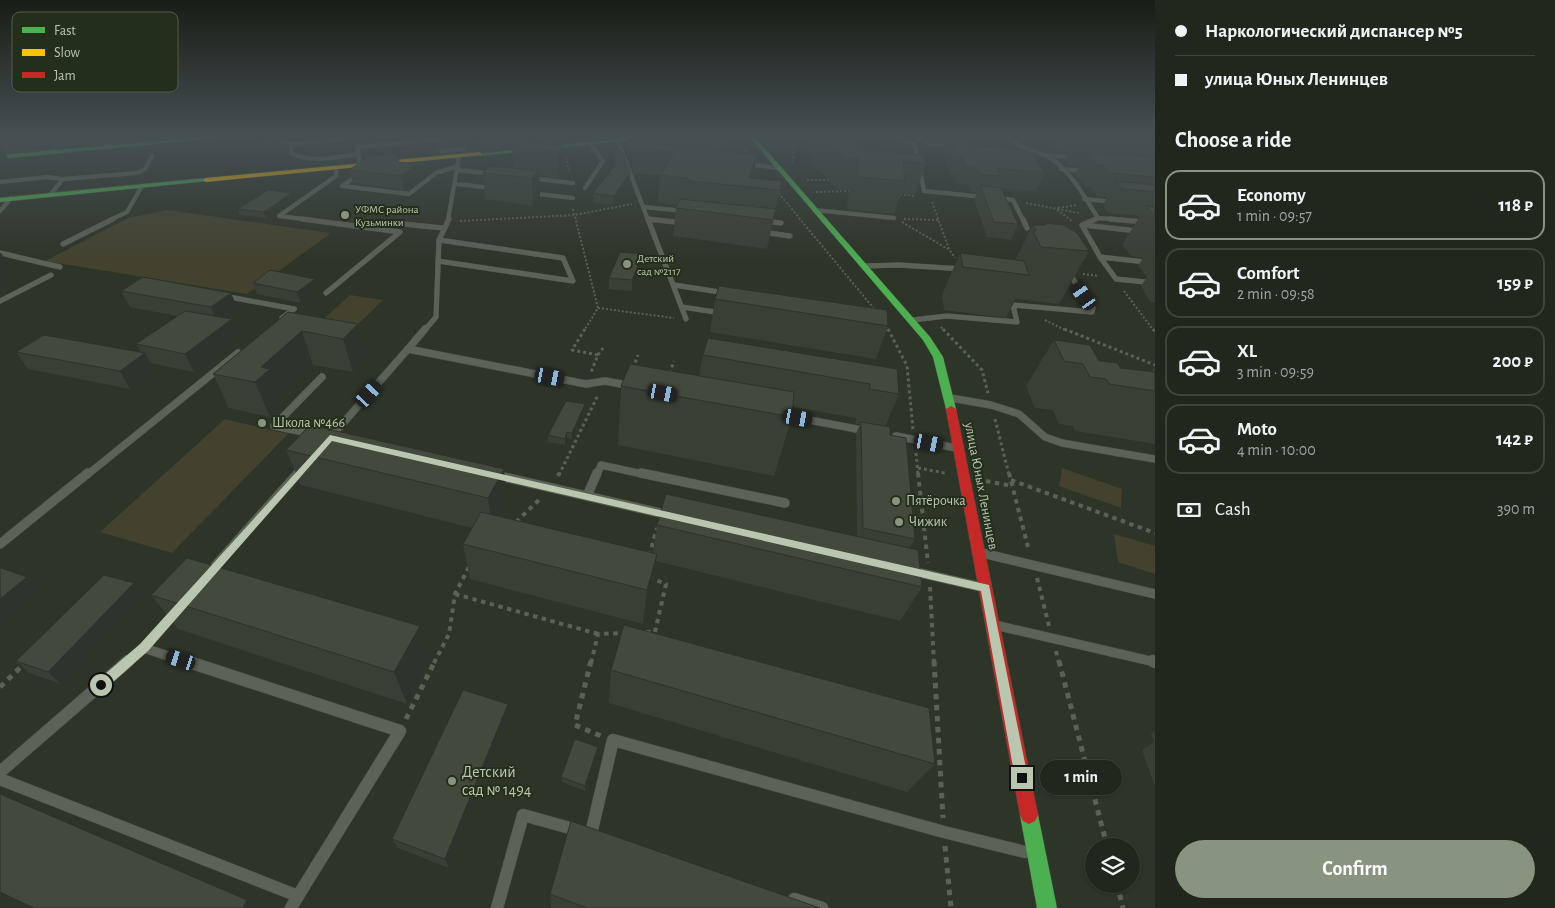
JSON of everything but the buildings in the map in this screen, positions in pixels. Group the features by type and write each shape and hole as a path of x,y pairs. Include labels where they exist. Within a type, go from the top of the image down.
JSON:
{"main road":[{"path":"6,199 220,177"},
{"name":"улица Юных Ленинцев","path":"786,177 912,320 938,358 949,398 1047,908"}],"lane":[{"path":"0,182 83,177"},
{"path":"326,293 400,232 279,216 334,177"},
{"path":"349,177 342,186 409,194 430,177"},
{"path":"322,377 274,426 331,441 436,317 439,240 450,216 456,177"},
{"path":"585,188 592,177"},
{"path":"632,177 686,319"},
{"path":"921,177 924,191 1013,200 1027,228"},
{"path":"1068,177 1098,218"},
{"path":"525,178 572,184"},
{"path":"50,195 63,179"},
{"path":"914,182 922,183"},
{"path":"456,184 495,188"},
{"path":"63,244 127,212 142,186"},
{"path":"524,192 573,198"},
{"path":"0,211 6,199"},
{"path":"1086,201 1118,202"},
{"path":"643,204 693,212"},
{"path":"815,210 894,218"},
{"path":"1082,225 1098,218 1155,223"},
{"path":"648,219 686,223"},
{"path":"394,232 408,220"},
{"path":"762,220 781,223"},
{"path":"404,224 443,228"},
{"path":"1082,225 1155,233"},
{"path":"1082,225 1082,230 1116,279 1155,283"},
{"path":"752,231 790,236"},
{"path":"438,261 573,281 563,258 439,240"},
{"path":"0,253 60,268"},
{"path":"1100,256 1155,263"},
{"path":"864,266 899,265 946,269 972,267"},
{"path":"912,320 947,316 1017,322 1018,319 1012,304 1092,312 1093,308 1067,271 1058,270"},
{"path":"0,301 51,275"},
{"path":"674,285 731,293"},
{"path":"216,295 294,309 278,321"},
{"path":"682,307 729,314"},
{"path":"0,544 247,346"},
{"path":"408,349 586,384 605,381 644,389"},
{"path":"949,398 991,405 1019,414 1045,437 1062,443 1155,459"},
{"path":"779,414 876,432"},
{"path":"885,434 958,448"},
{"path":"202,581 311,459"},
{"path":"587,496 601,465 785,503"},
{"path":"486,473 681,518"},
{"path":"978,552 1155,594"},
{"path":"900,568 985,588"},
{"path":"0,772 144,648 183,603"},
{"path":"992,624 1155,662"},
{"path":"0,779 295,902 400,731 144,648"},
{"path":"591,834 613,740 944,832 1037,855"},
{"path":"497,908 523,815 609,840"},
{"path":"785,896 822,908"}],"path":[{"path":"806,180 831,180"},
{"path":"816,192 854,190"},
{"path":"892,193 921,197"},
{"path":"1013,200 1098,218"},
{"path":"786,201 878,314"},
{"path":"1055,208 1086,201"},
{"path":"447,220 464,221 574,215 643,204"},
{"path":"1055,208 1070,220 1082,225"},
{"path":"894,218 938,220"},
{"path":"894,218 949,249"},
{"path":"1067,271 1116,279 1155,332"},
{"path":"598,308 686,319"},
{"path":"882,320 907,366 929,575 944,832 951,908"},
{"path":"598,355 603,348"},
{"path":"626,385 638,354"},
{"path":"668,377 674,361"},
{"path":"513,525 552,488 605,381"},
{"path":"1105,838 1011,483 1155,533"},
{"path":"645,566 662,514"},
{"path":"400,731 449,634 455,594 474,559"},
{"path":"636,633 655,632 666,584 643,574"},
{"path":"455,594 598,634 627,633"},
{"path":"598,634 575,725 613,740"},
{"path":"0,687 26,661"},
{"path":"1119,893 1123,908"}],"shaded area":[{"path":"168,210 331,233 247,294 45,261 128,218"},
{"path":"350,295 383,300 351,331 317,325"},
{"path":"225,419 288,434 172,553 100,532"},
{"path":"1062,468 1122,489 1121,508 1059,486"},
{"path":"1114,534 1155,546 1155,574 1118,562"}],"traffic: fast":[{"path":"787,177 927,339 938,357 951,409"},
{"path":"0,200 206,180"},
{"path":"1029,815 1047,908"}],"traffic: slow":[{"path":"206,180 234,177"}],"traffic: jam":[{"path":"951,409 1029,815"}],"place":[{"name":"УФМС района Кузьминки","path":"345,215"},
{"name":"Детский сад №2117","path":"627,264"},
{"name":"Школа №466","path":"262,423"},
{"name":"Пятёрочка","path":"896,501"},
{"name":"Чижик","path":"899,522"},
{"name":"Детский сад № 1494","path":"452,781"}],"route":[{"path":"101,685 144,648 330,438 985,588 1022,778"}]}
